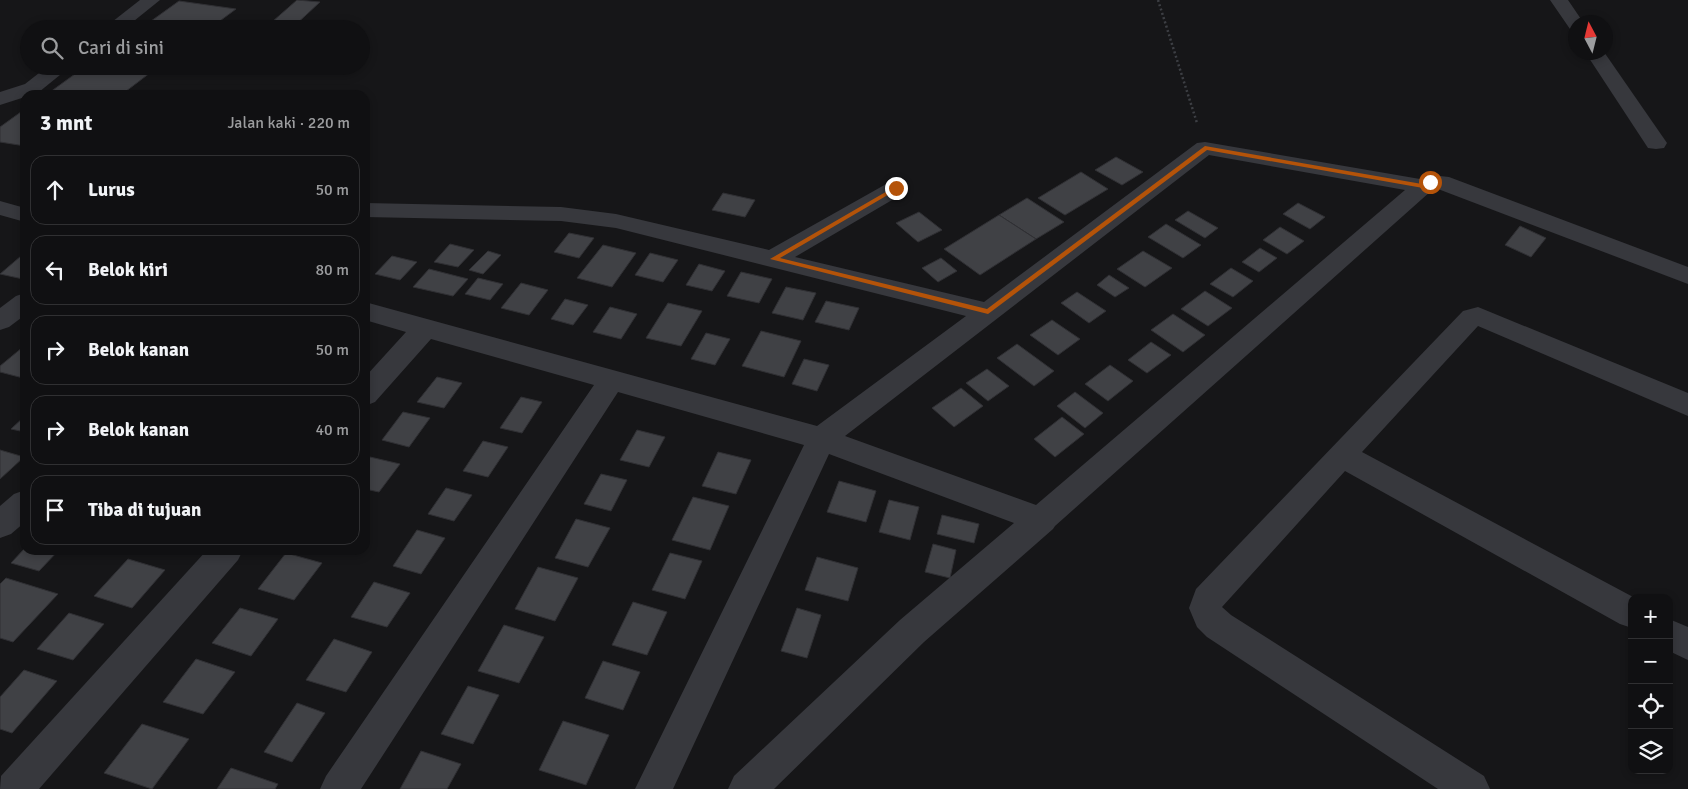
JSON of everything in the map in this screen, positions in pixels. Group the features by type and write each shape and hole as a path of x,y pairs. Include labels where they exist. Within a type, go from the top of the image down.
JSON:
{"street":[{"path":"124,20 151,0"},
{"path":"1559,0 1569,15"},
{"path":"1599,60 1656,143"},
{"path":"26,90 50,75"},
{"path":"0,99 20,92"},
{"path":"654,789 821,439 1205,148 1423,186"},
{"path":"747,789 912,631 1042,520 1423,186 1430,182 1441,182 1688,276"},
{"path":"773,259 896,188"},
{"path":"0,208 20,214"},
{"path":"370,210 561,214 607,220 988,312"},
{"path":"0,321 20,306"},
{"path":"370,312 821,439 1042,520"},
{"path":"1471,789 1219,626 1209,616 1205,608 1208,599 1472,317 1478,316 1688,405"},
{"path":"370,389 425,328"},
{"path":"339,789 612,380"},
{"path":"1342,455 1628,611"},
{"path":"0,526 20,508"},
{"path":"14,789 223,555"},
{"path":"1673,636 1688,644"}],"path":[{"path":"1158,0 1205,148"}],"building":[{"path":"297,0 320,2 301,20 274,20"},
{"path":"179,1 236,9 221,20 153,20"},
{"path":"74,75 147,75 128,90 53,90"},
{"path":"20,113 20,145 0,142 0,127"},
{"path":"1116,157 1143,172 1122,185 1095,170"},
{"path":"1081,172 1108,189 1065,215 1038,198"},
{"path":"723,193 755,200 745,217 712,210"},
{"path":"1027,198 1064,222 1036,239 999,215"},
{"path":"1298,203 1325,217 1310,229 1283,214"},
{"path":"1188,211 1218,228 1205,238 1175,220"},
{"path":"919,212 942,230 918,242 896,223"},
{"path":"999,215 1036,239 980,275 944,249"},
{"path":"1166,224 1201,245 1183,258 1148,237"},
{"path":"1520,226 1546,238 1531,257 1505,245"},
{"path":"1280,227 1304,241 1287,254 1263,240"},
{"path":"569,233 594,238 579,258 554,252"},
{"path":"450,244 474,250 458,267 434,262"},
{"path":"603,245 636,253 612,287 577,278"},
{"path":"1260,248 1277,258 1259,272 1242,262"},
{"path":"488,251 501,255 483,274 469,270"},
{"path":"1143,251 1172,268 1145,287 1117,269"},
{"path":"650,253 678,260 663,282 635,275"},
{"path":"392,256 417,262 400,280 375,274"},
{"path":"20,257 20,278 0,274"},
{"path":"941,258 957,271 938,282 922,268"},
{"path":"699,264 725,271 712,291 686,285"},
{"path":"1231,268 1253,281 1233,297 1210,284"},
{"path":"429,269 468,279 453,296 413,287"},
{"path":"741,272 772,279 759,303 727,296"},
{"path":"1109,275 1129,288 1115,297 1097,285"},
{"path":"478,278 503,284 490,300 465,294"},
{"path":"521,283 548,290 529,315 501,308"},
{"path":"786,287 816,293 803,320 772,313"},
{"path":"1205,291 1232,308 1208,326 1181,309"},
{"path":"1077,292 1106,311 1089,323 1061,303"},
{"path":"565,299 588,305 573,325 551,319"},
{"path":"826,301 859,308 849,330 815,322"},
{"path":"668,303 702,311 681,346 646,338"},
{"path":"610,307 637,314 621,339 593,332"},
{"path":"1173,314 1205,335 1183,352 1151,330"},
{"path":"1052,320 1080,339 1058,355 1030,335"},
{"path":"761,331 801,341 784,377 742,366"},
{"path":"706,333 730,339 715,365 691,359"},
{"path":"1151,342 1171,355 1147,373 1128,360"},
{"path":"1017,344 1054,371 1034,386 997,358"},
{"path":"20,349 20,377 0,372 0,366"},
{"path":"804,359 829,365 817,391 792,384"},
{"path":"1110,365 1133,381 1108,401 1085,384"},
{"path":"987,369 1009,386 988,401 966,383"},
{"path":"437,377 462,383 444,408 417,402"},
{"path":"961,388 983,406 954,427 932,408"},
{"path":"1075,392 1103,413 1085,428 1057,406"},
{"path":"521,397 542,402 522,433 500,428"},
{"path":"403,412 430,418 409,447 382,440"},
{"path":"1062,417 1084,434 1055,457 1034,439"},
{"path":"20,421 20,431 11,429"},
{"path":"637,430 665,437 649,467 620,460"},
{"path":"483,441 508,447 488,477 463,471"},
{"path":"0,450 20,456 20,461 0,479"},
{"path":"718,452 751,460 736,494 702,486"},
{"path":"370,457 400,464 379,492 370,490"},
{"path":"601,474 627,480 611,511 584,504"},
{"path":"839,481 876,491 866,522 827,512"},
{"path":"446,488 472,495 454,521 428,514"},
{"path":"693,497 729,506 710,550 672,540"},
{"path":"889,500 919,507 910,540 879,532"},
{"path":"942,515 979,524 974,543 937,534"},
{"path":"576,519 610,528 588,567 555,558"},
{"path":"417,530 445,538 421,574 393,566"},
{"path":"933,544 956,550 950,578 925,572"},
{"path":"20,553 20,555 54,555 39,571 11,563"},
{"path":"670,553 702,561 685,599 652,590"},
{"path":"284,555 293,555 322,563 294,600 258,589"},
{"path":"817,557 858,568 848,601 805,590"},
{"path":"128,559 165,570 132,608 94,596"},
{"path":"538,567 578,578 555,621 515,609"},
{"path":"6,578 58,594 13,642 0,638 0,584"},
{"path":"374,582 410,593 387,627 351,617"},
{"path":"633,602 667,612 647,655 612,645"},
{"path":"240,608 278,619 251,656 212,643"},
{"path":"797,608 821,615 807,658 781,651"},
{"path":"69,613 104,624 73,660 37,649"},
{"path":"504,625 544,637 519,683 478,671"},
{"path":"334,639 372,652 346,692 306,680"},
{"path":"196,659 235,672 203,714 163,702"},
{"path":"603,661 640,672 623,710 585,698"},
{"path":"24,670 57,681 12,733 0,729 0,697"},
{"path":"468,686 499,695 473,744 441,734"},
{"path":"297,703 325,713 292,762 264,752"},
{"path":"563,721 609,735 586,785 539,770"},
{"path":"142,724 189,739 152,789 104,773"},
{"path":"421,751 461,764 447,789 400,789"},
{"path":"231,768 278,784 275,789 217,789"}],"route":[{"path":"896,188 773,259 988,312 1205,148 1423,186 1430,182"}]}
